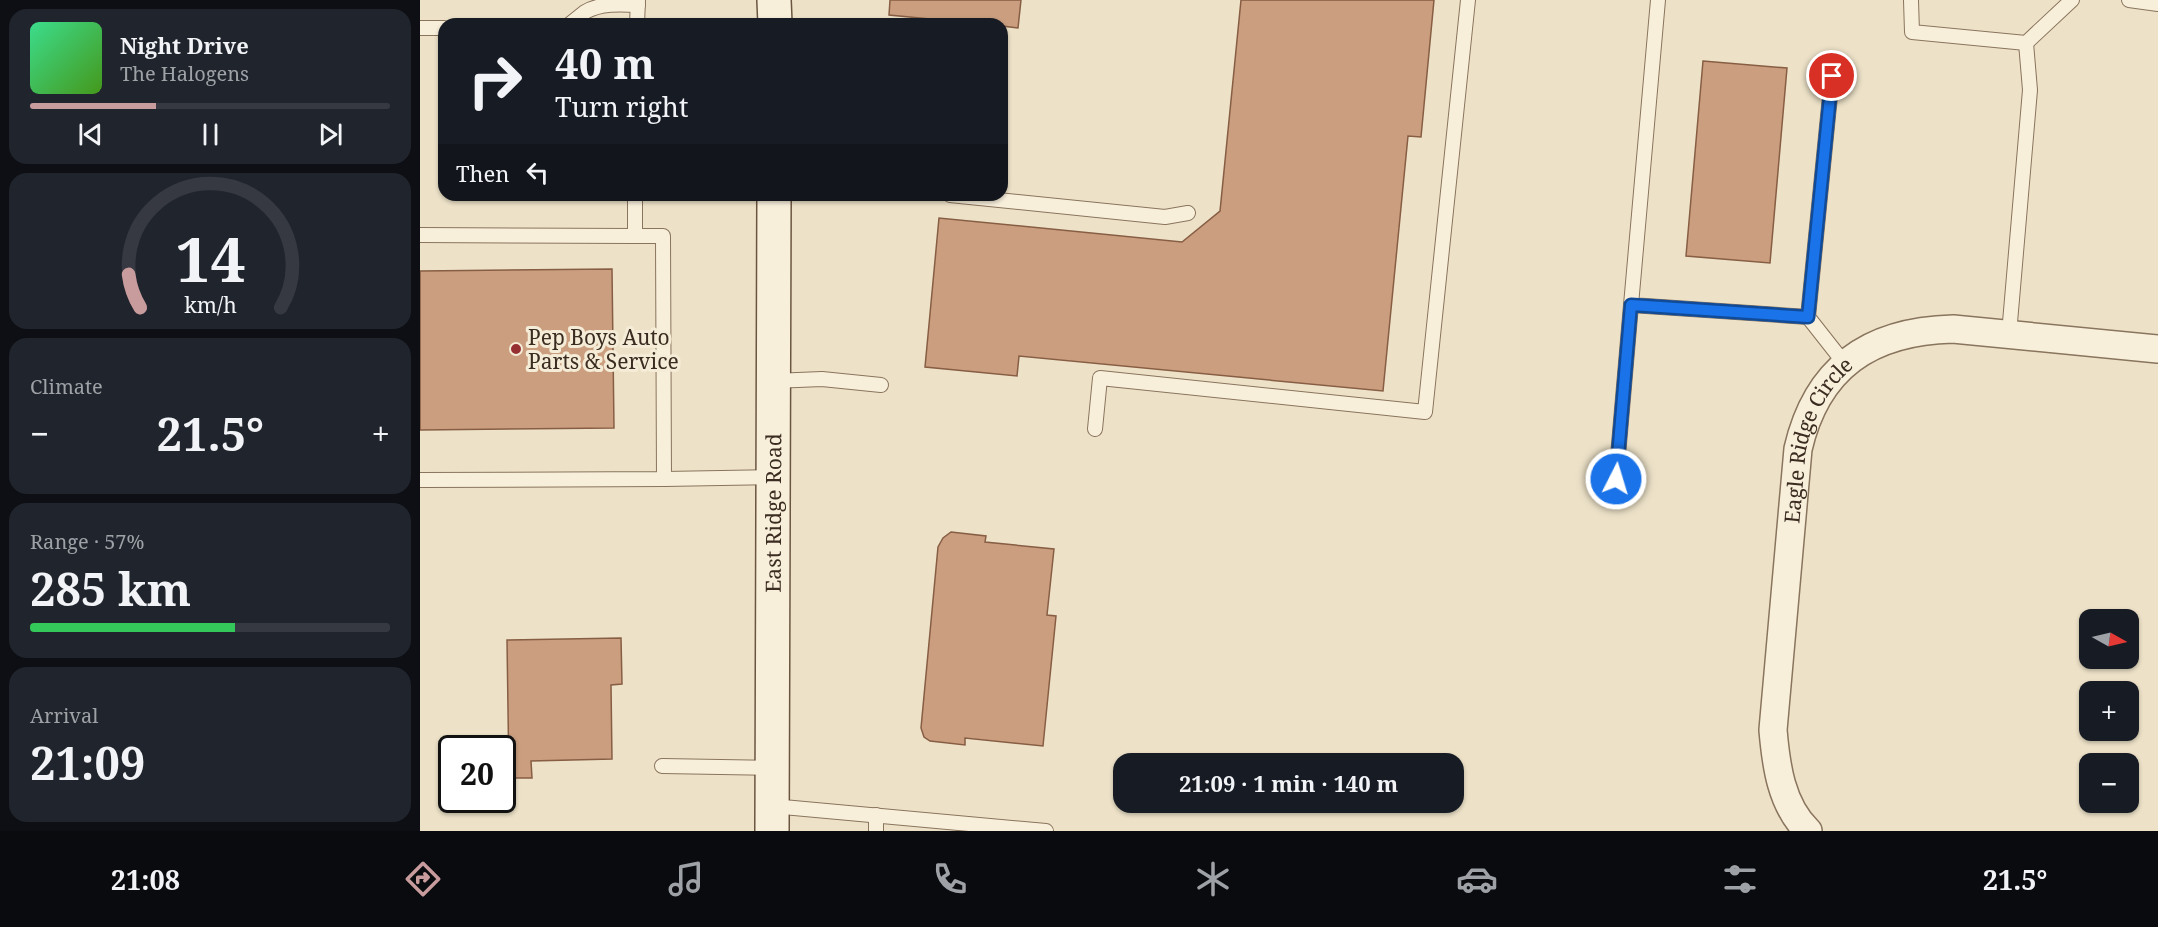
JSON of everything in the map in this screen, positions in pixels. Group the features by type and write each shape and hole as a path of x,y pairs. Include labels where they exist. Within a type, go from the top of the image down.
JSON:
{"main road":[{"path":"774,0 775,18"},
{"name":"East Ridge Road","path":"772,818 774,201"}],"street":[{"name":"Eagle Ridge Circle","path":"1808,831 1782,788 1776,763 1773,730 1798,449 1803,424 1827,383 1845,364 1867,348 1908,332 1953,329 2158,349"}],"lane":[{"path":"1095,429 1100,378 1425,412 1468,0"},
{"path":"1616,479 1658,0"},
{"path":"1911,0 1912,32 2026,43 2072,0"},
{"path":"2129,0 2158,4"},
{"path":"578,18 597,7 638,2 638,18"},
{"path":"420,28 438,28"},
{"path":"2008,334 2030,90 2026,43"},
{"path":"1832,76 1808,317 1845,364"},
{"path":"635,201 635,236"},
{"path":"1008,201 1166,217 1188,213"},
{"path":"420,235 663,236 664,479"},
{"path":"1631,305 1808,317"},
{"path":"773,381 822,379 881,385"},
{"path":"420,480 773,477"},
{"path":"662,766 772,768"},
{"path":"772,818 876,815 1046,831"},
{"path":"876,815 876,831"}],"building":[{"path":"890,0 1021,0 1018,28 1008,27 1008,18 920,18 889,15"},
{"path":"1241,0 1434,0 1421,137 1408,136 1383,391 1019,356 1017,376 925,367 939,218 1182,242 1220,211"},
{"path":"1703,61 1787,68 1770,263 1686,256"},
{"name":"Pep Boys Auto Parts & Service","path":"612,269 614,428 420,430 420,271"},
{"path":"951,532 986,536 985,542 1054,549 1047,615 1056,616 1043,746 965,738 965,745 930,741 924,737 921,728 938,547 943,538"},
{"path":"621,638 622,684 611,685 612,759 531,761 532,778 516,778 516,735 508,735 507,640"}],"place":[{"name":"Pep Boys Auto Parts & Service","path":"516,349"}],"route":[{"path":"1616,479 1631,305 1808,317 1832,76"}]}
